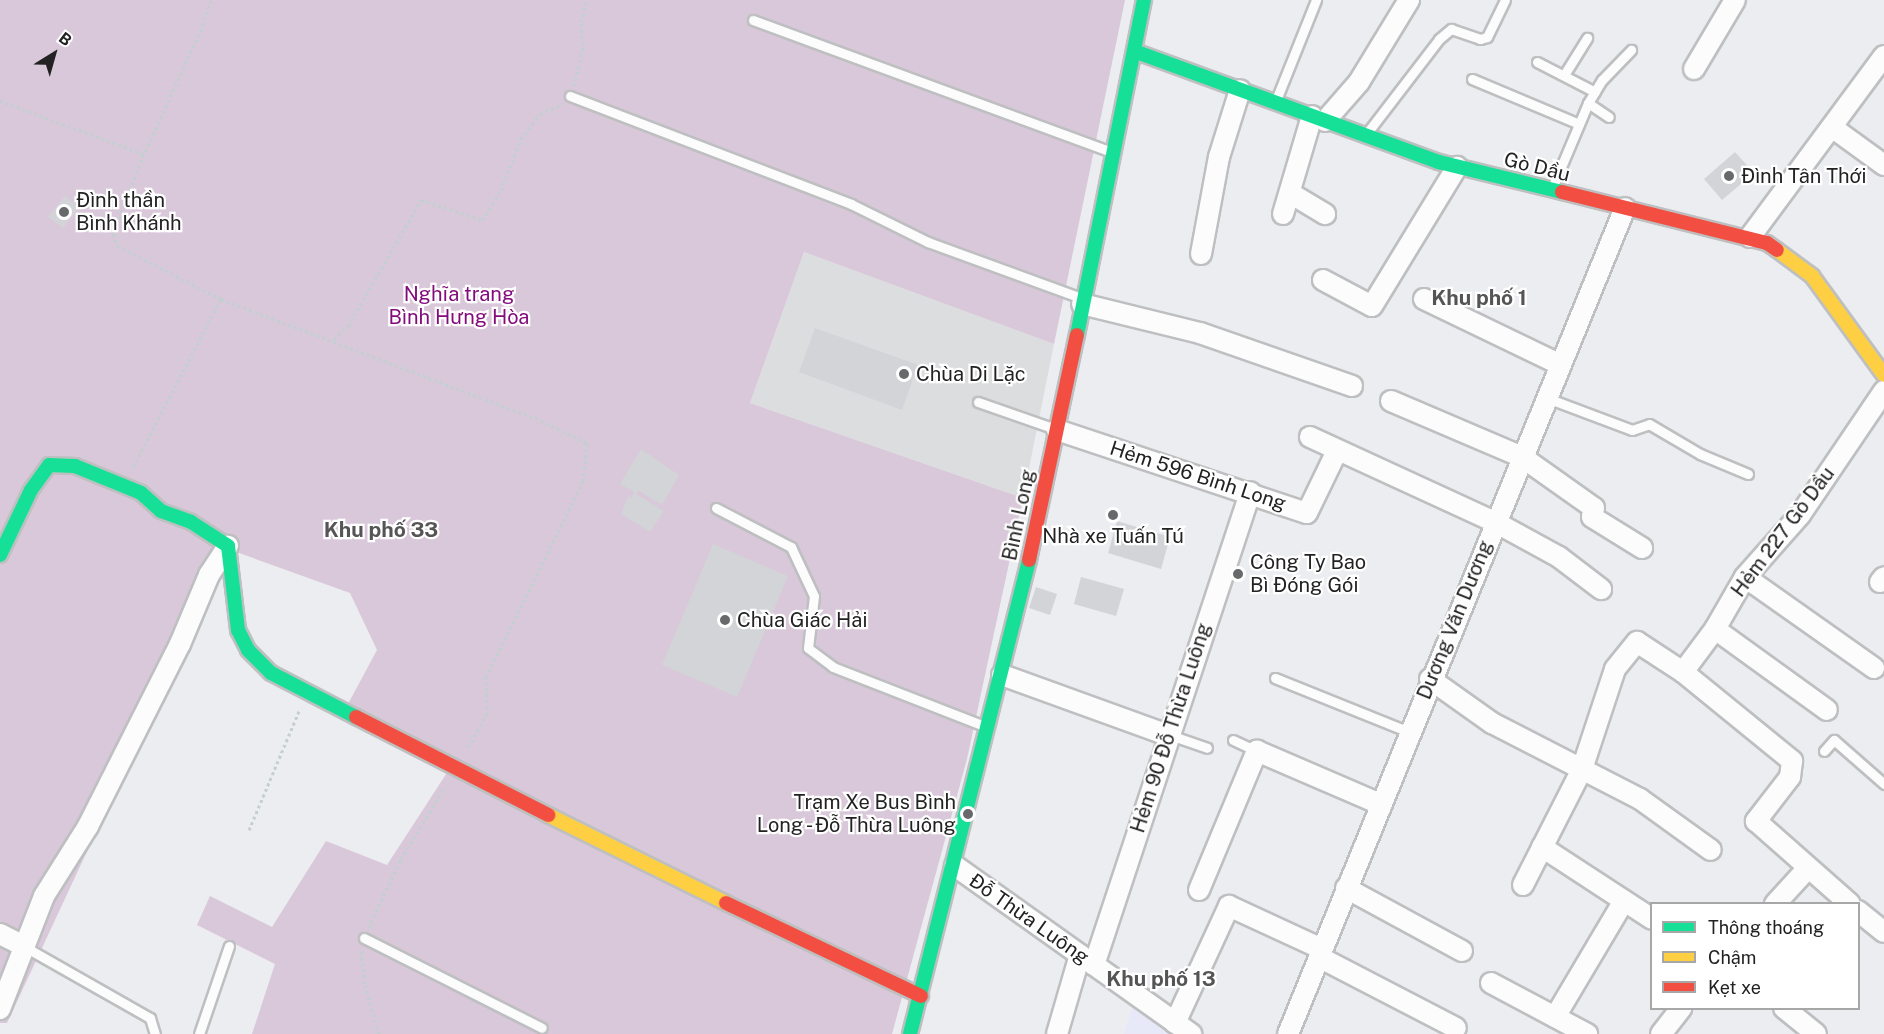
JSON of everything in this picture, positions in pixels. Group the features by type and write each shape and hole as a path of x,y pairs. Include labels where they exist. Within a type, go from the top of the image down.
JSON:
{"street":[{"name":"Bình Long","path":"910,1034 955,866 1002,675 1057,430 1144,0"},
{"path":"1283,214 1318,118 1359,82 1409,0"},
{"path":"1694,69 1735,0"},
{"name":"Gò Dầu","path":"1134,51 1457,167 1750,237 1784,252 1812,276 1884,375"},
{"path":"1750,237 1833,128 1884,56"},
{"path":"1201,254 1219,157 1240,90"},
{"path":"1833,128 1884,165"},
{"path":"1323,280 1372,306 1457,167"},
{"path":"1290,192 1325,214"},
{"name":"Dương Văn Dương","path":"1292,1032 1320,953 1430,679 1625,208"},
{"path":"1424,299 1561,365"},
{"path":"1083,302 1200,333 1352,386"},
{"name":"Hẻm 227 Gò Dầu","path":"1683,672 1715,629 1745,577 1800,515 1884,391"},
{"path":"1391,401 1522,458 1594,508 1592,517 1642,548"},
{"name":"Hẻm 596 Bình Long","path":"1057,430 1250,492 1306,513 1336,451"},
{"path":"1310,437 1336,451 1495,522 1559,557 1600,588"},
{"path":"0,555 32,490 49,465 75,466 123,484 141,493 161,511 191,522 228,546"},
{"name":"Hẻm 90 Đỗ Thừa Luông","path":"1057,1034 1087,960 1168,735 1250,492"},
{"path":"228,546 238,630 248,650 271,673 456,768 921,996"},
{"path":"0,1009 44,896 88,826 180,644 209,575 228,546"},
{"path":"1745,577 1875,669"},
{"path":"1715,629 1827,710"},
{"path":"1523,885 1582,769 1615,669 1637,642 1683,672 1792,761 1790,777 1756,821 1849,902"},
{"path":"1002,675 1168,735"},
{"path":"1430,679 1492,723 1640,799 1711,850"},
{"path":"1199,890 1257,751 1380,804"},
{"path":"1542,847 1650,919"},
{"name":"Đỗ Thừa Luông","path":"955,866 1183,1029"},
{"path":"1776,902 1808,868"},
{"path":"1346,888 1462,951"},
{"path":"1555,1017 1624,901"},
{"path":"1183,1029 1229,906 1456,1028"},
{"path":"1860,912 1884,932"},
{"path":"0,934 25,947"},
{"path":"1491,983 1587,1034"},
{"path":"1661,1034 1679,1010"},
{"path":"1787,1010 1816,1034"}],"lane":[{"path":"1275,102 1316,0"},
{"path":"1366,135 1439,39 1451,29 1480,39 1487,37 1505,0"},
{"path":"753,20 1114,153"},
{"path":"1564,75 1587,38"},
{"path":"1552,191 1588,104 1595,92 1631,50"},
{"path":"1537,62 1595,92"},
{"path":"1472,79 1579,124"},
{"path":"570,96 851,204 928,242 1083,302"},
{"path":"1588,104 1609,117"},
{"path":"1547,398 1632,430 1649,424 1700,454 1748,474"},
{"path":"978,402 1057,430"},
{"path":"716,508 792,547 814,596 808,648 833,667 989,728"},
{"path":"1275,678 1409,732"},
{"path":"1168,735 1207,748"},
{"path":"1233,740 1257,751"},
{"path":"1824,751 1834,740 1884,783"},
{"path":"364,938 542,1028"},
{"path":"199,1034 229,946"},
{"path":"25,947 150,1018 155,1034"}],"path":[{"path":"211,0 199,34 144,153 113,234 117,246 221,298 333,339 587,443 583,482 486,676 487,713 400,859 360,947 365,985 380,1034"},
{"path":"333,339 348,326 421,200 483,220 521,139 540,114 560,108 570,96 583,50 581,22 587,0"},
{"path":"0,101 144,153"},
{"path":"123,484 221,298"},
{"path":"249,830 307,693"}],"shaded area":[{"name":"Chùa Di Lặc","path":"804,252 1054,344 1023,498 750,403"},
{"path":"1133,1005 1174,1034 1124,1034"}],"green space":[{"name":"Nghĩa trang Bình Hưng Hòa","path":"0,0 1125,0 1054,344 804,252 750,403 1023,498 967,759 892,1034 252,1034 275,964 197,925 210,896 272,927 326,841 387,865 452,765 348,704 377,650 350,593 228,549 7,1023 0,1023"}],"building":[{"name":"Đình Tân Thới","path":"1735,152 1754,173 1722,200 1704,179"},
{"name":"Đình thần Bình Khánh","path":"65,196 79,207 63,228 48,217"},
{"name":"Chùa Di Lặc","path":"815,328 918,365 902,410 799,372"},
{"path":"641,449 679,475 662,505 639,491 636,494 664,511 650,532 621,514 628,496 631,498 634,492 620,484"},
{"path":"1117,521 1170,537 1161,569 1108,553"},
{"name":"Chùa Giác Hải","path":"713,544 788,576 737,697 662,665"},
{"path":"1081,577 1124,589 1116,616 1074,604"},
{"path":"1036,587 1057,594 1050,615 1029,608"}],"traffic: fast":[{"path":"1077,335 1144,0"},
{"path":"1134,51 1439,162 1562,192"},
{"path":"0,555 31,490 49,465 75,466 141,493 161,511 191,522 228,546 238,630 248,650 271,673 356,717"},
{"path":"910,1034 1029,560"}],"traffic: slow":[{"path":"1777,250 1812,276 1884,375"},
{"path":"548,815 726,903"}],"traffic: jam":[{"path":"1562,192 1767,243 1777,250"},
{"path":"1029,560 1077,335"},
{"path":"356,717 548,815"},
{"path":"726,903 921,996"}],"place":[{"name":"Đình Tân Thới","path":"1729,176"},
{"name":"Đình thần Bình Khánh","path":"64,212"},
{"name":"Chùa Di Lặc","path":"904,374"},
{"name":"Nhà xe Tuấn Tú","path":"1113,515"},
{"name":"Công Ty Bao Bì Đóng Gói","path":"1238,574"},
{"name":"Chùa Giác Hải","path":"725,620"},
{"name":"Trạm Xe Bus Bình Long - Đỗ Thừa Luông","path":"968,814"}],"district":[{"name":"Khu phố 1","path":"1479,298"},
{"name":"Khu phố 33","path":"381,530"},
{"name":"Khu phố 13","path":"1161,979"}]}
